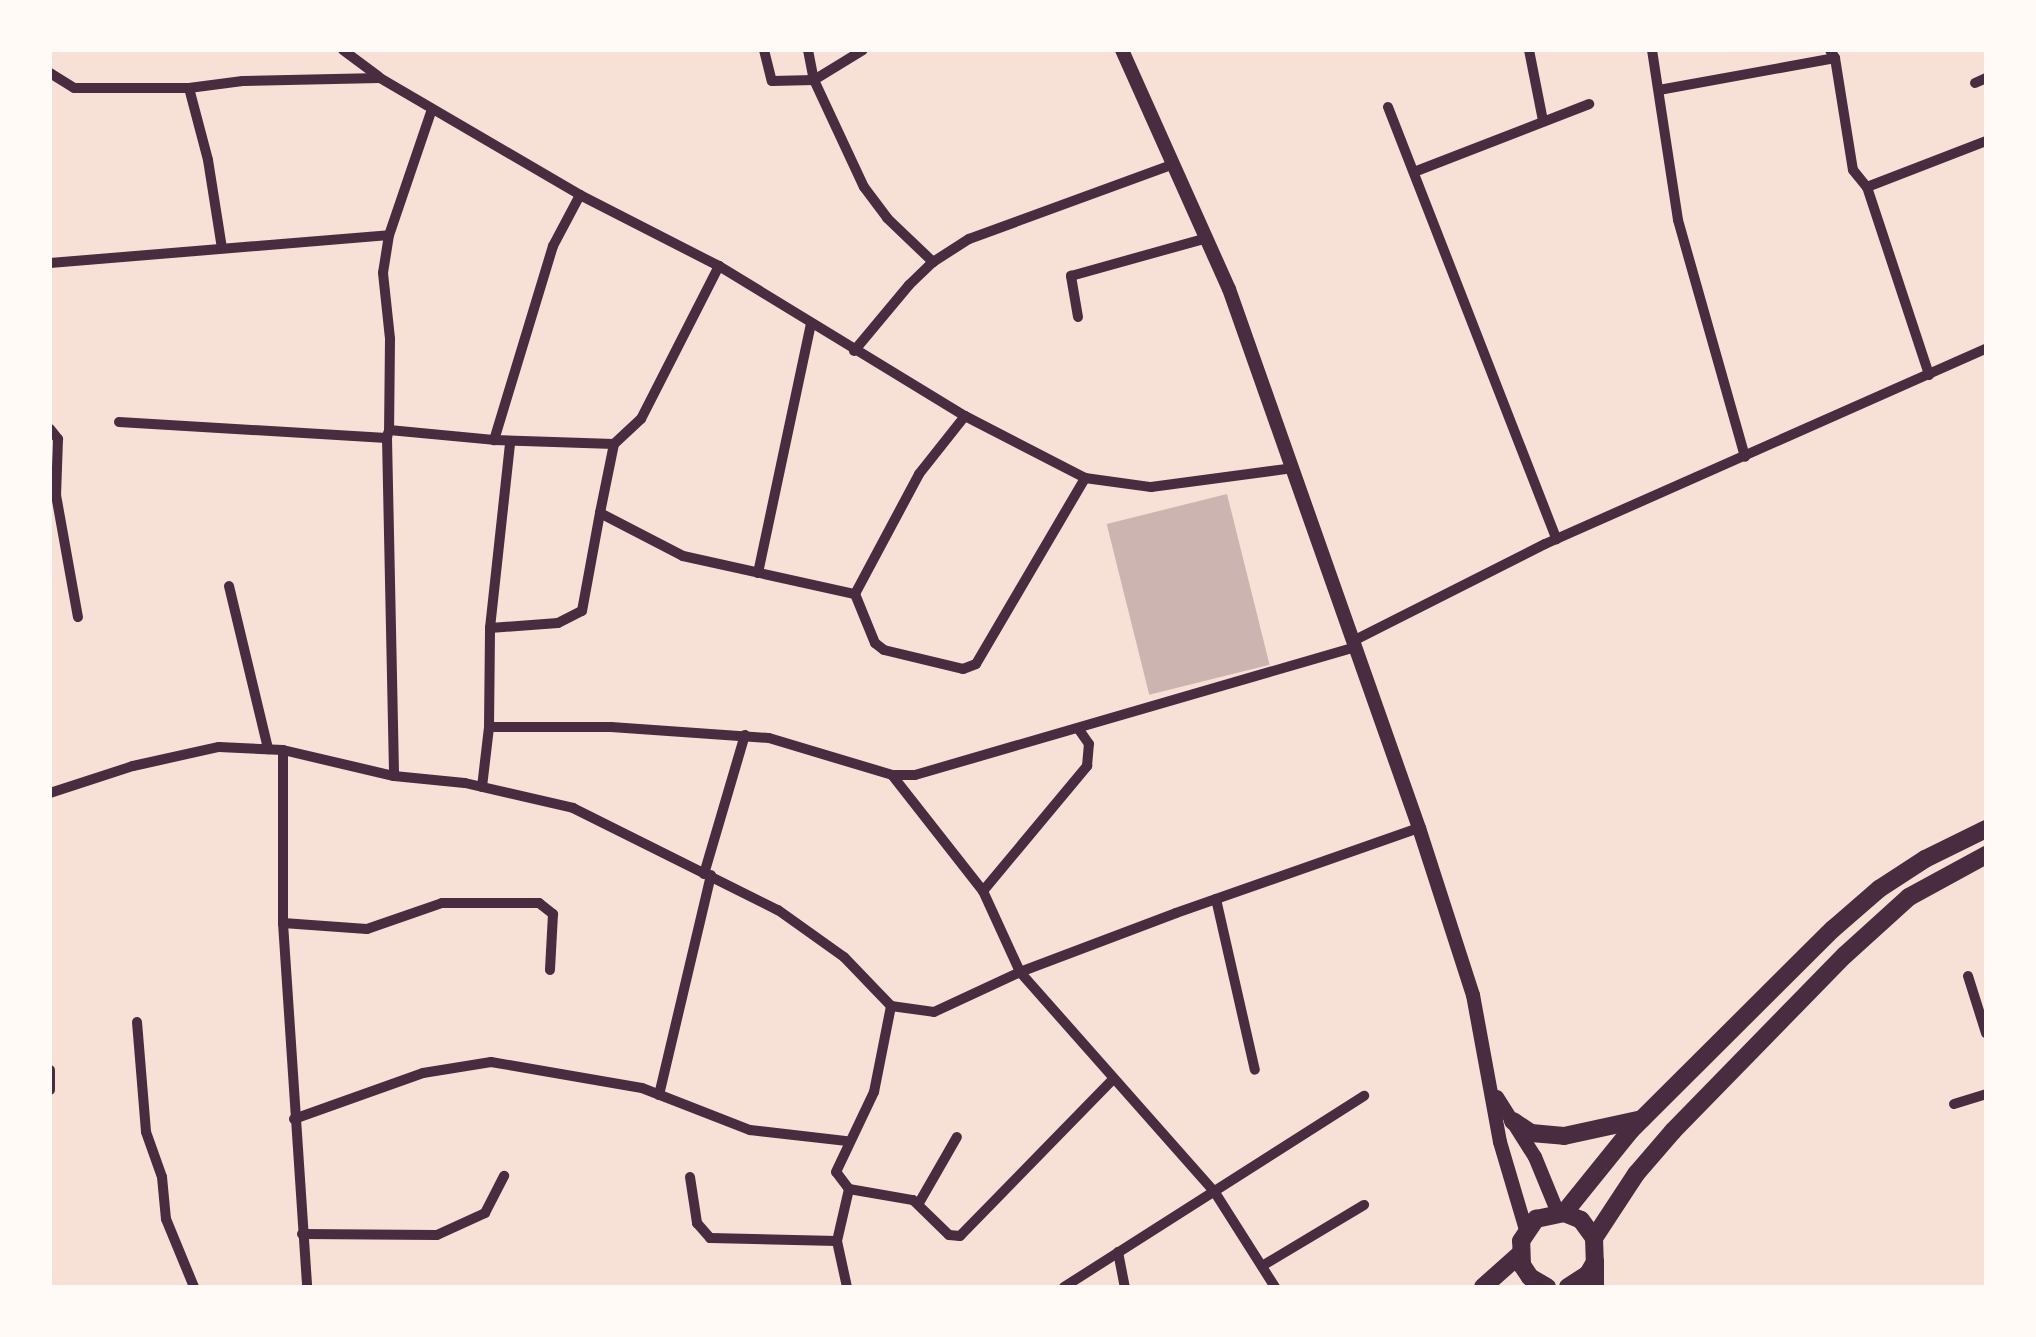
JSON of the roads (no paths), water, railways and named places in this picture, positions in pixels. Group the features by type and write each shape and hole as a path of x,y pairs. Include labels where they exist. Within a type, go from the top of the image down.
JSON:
{"main road":[{"path":"1561,1213 1642,1119 1879,888 1925,859 1986,829"},
{"path":"1594,1238 1636,1174 1673,1132 1846,954 1909,897 1986,855"},
{"path":"1514,1121 1531,1133 1564,1136 1585,1135 1642,1119"},
{"path":"1540,1286 1522,1265 1520,1254 1526,1230 1536,1219 1561,1213 1581,1220 1594,1238 1595,1287"},
{"path":"1483,1287 1520,1254"},
{"path":"1568,1287 1588,1274 1595,1262"}],"street":[{"path":"343,50 380,78 580,195 720,266 965,416 1084,478 1152,487 1293,468"},
{"path":"764,50 772,80 814,80 863,50"},
{"path":"808,50 814,80 864,187 887,218 932,262"},
{"path":"1122,50 1207,238 1420,828 1473,994 1494,1092 1500,1142 1526,1230"},
{"path":"1529,50 1543,122"},
{"path":"1652,50 1678,220 1745,457"},
{"path":"1659,90 1833,54 1846,148 1853,170 1867,187 1929,375"},
{"path":"50,73 74,88 189,88 242,81 380,78"},
{"path":"189,88 208,160 222,248"},
{"path":"1414,172 1589,104"},
{"path":"1388,107 1556,540"},
{"path":"394,776 390,339 382,273 389,235 432,108"},
{"path":"1867,187 1986,141"},
{"path":"854,351 932,262 969,239 1171,165"},
{"path":"494,440 553,246 580,195"},
{"path":"50,263 389,235"},
{"path":"1078,317 1070,276 1207,238"},
{"path":"490,628 558,623 582,611 589,593 614,444 641,419 720,266"},
{"path":"758,573 812,324"},
{"path":"489,727 612,727 745,735 769,738 892,775 915,776 1354,644 1556,540 1986,349"},
{"path":"854,594 919,474 965,416"},
{"path":"118,422 388,434 510,444 614,444"},
{"path":"50,429 58,439 56,494 78,617"},
{"path":"482,787 489,727 490,628 510,444"},
{"path":"854,594 876,643 884,650 963,669 976,664 1084,478"},
{"path":"600,513 683,556 854,594"},
{"path":"229,586 268,749"},
{"path":"983,891 1087,766 1089,744 1078,728"},
{"path":"659,1095 707,874 745,735"},
{"path":"50,794 133,766 219,747 284,750 394,776 482,787 573,808 778,910 844,957 891,1006 934,1012 1020,972 1420,828"},
{"path":"284,750 283,922 307,1287"},
{"path":"892,775 983,891 1020,972 1112,1080 1214,1190 1274,1287"},
{"path":"1216,899 1255,1070"},
{"path":"283,922 367,929 442,903 540,904 552,914 550,970"},
{"path":"1968,976 1986,1032"},
{"path":"891,1006 874,1092 847,1141 836,1172 849,1189 919,1203 950,1235 966,1233 1112,1080"},
{"path":"137,1022 146,1132 162,1177 166,1219 194,1287"},
{"path":"294,1120 423,1073 491,1062 642,1088 750,1130 847,1141"},
{"path":"50,1070 50,1090"},
{"path":"1494,1092 1514,1121 1561,1213"},
{"path":"1954,1104 1986,1094"},
{"path":"1064,1287 1364,1096"},
{"path":"919,1203 958,1138"},
{"path":"302,1234 438,1234 486,1213 504,1176"},
{"path":"690,1177 696,1223 710,1238 837,1242"},
{"path":"847,1287 837,1242 849,1189"},
{"path":"1262,1266 1364,1205"},
{"path":"1118,1252 1126,1287"}]}
